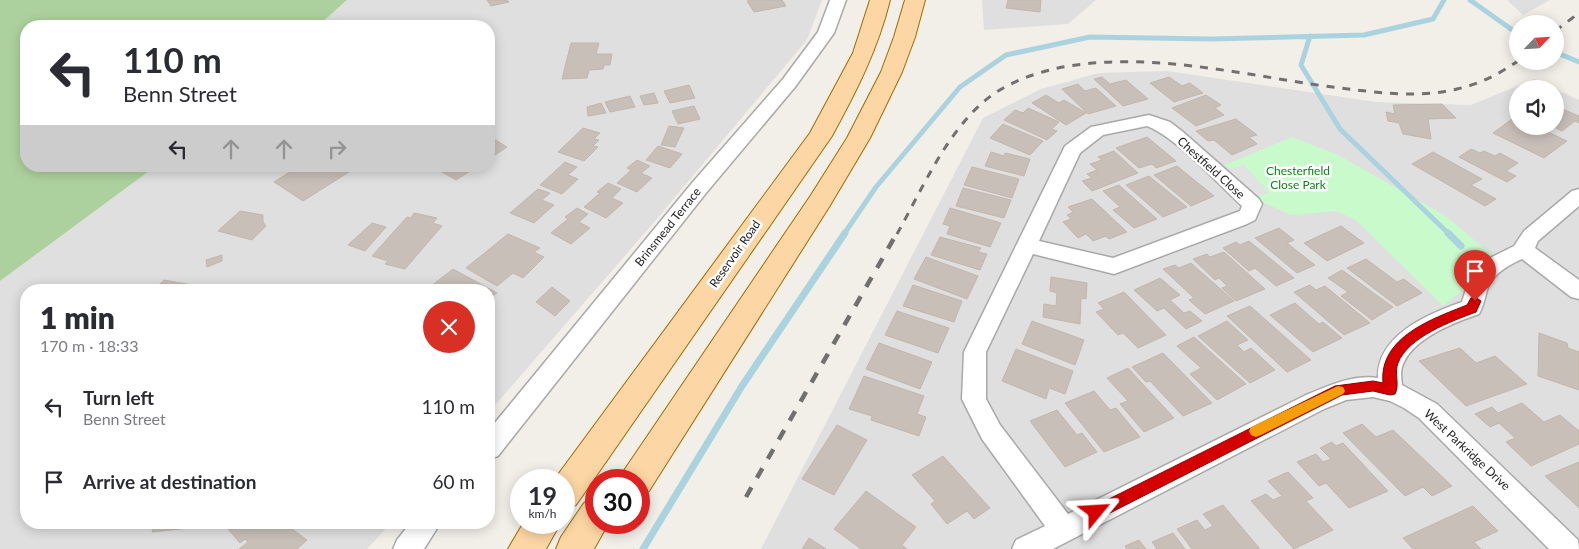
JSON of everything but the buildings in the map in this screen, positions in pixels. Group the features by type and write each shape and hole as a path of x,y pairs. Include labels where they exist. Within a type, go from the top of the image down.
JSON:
{"main road":[{"name":"Reservoir Road","path":"575,479 820,136 848,88 864,51 877,15 880,0"},
{"path":"644,469 851,154 894,68 915,0"},
{"path":"625,469 709,347 764,285"},
{"path":"574,549 585,532"},
{"path":"526,549 536,534"},
{"path":"594,549 603,534"}],"street":[{"name":"Brinsmead Terrace","path":"495,441 699,188 789,83 826,33 838,0"},
{"name":"Chestfield Close","path":"1027,245 1114,266 1240,219 1248,215 1252,204 1177,136 1164,126 1148,120 1097,131 1072,150 976,352 974,399 991,432 1063,529"},
{"path":"1524,250 1525,243 1531,236 1579,196"},
{"path":"1524,250 1544,267 1579,291"},
{"path":"1390,390 1389,372 1393,359 1405,343 1435,323 1471,308 1483,276 1498,262 1524,250"},
{"name":"West Parkridge Drive","path":"1026,549 1340,390 1373,386 1390,390 1410,399 1428,411 1568,549"},
{"path":"407,549 423,529"}],"shaded area":[{"path":"347,0 822,0 807,40 650,227 495,405 495,284 20,284 20,529 385,529 367,549 0,549 0,281 148,172 495,172 495,20 325,20"},
{"path":"982,0 1096,0 1068,24 984,30"},
{"path":"1507,0 1550,0 1523,15"},
{"path":"1167,71 1376,102 1471,105 1509,89 1509,135 1564,135 1564,93 1579,100 1579,549 761,549 983,118 1041,89 1099,73"},
{"path":"1244,165 1270,193 1245,198 1217,172"}],"green space":[{"path":"0,0 347,0 325,20 20,20 20,172 148,172 0,281"},
{"name":"Chesterfield Close Park","path":"1292,137 1338,155 1444,215 1492,255 1473,282 1443,306 1357,221 1337,211 1291,215 1258,200 1225,165"}],"waterway":[{"path":"1310,36 1364,35 1433,19 1444,0"},
{"path":"1470,0 1509,28"},
{"path":"844,234 876,187 960,87 1006,55 1090,37 1211,39 1310,36"},
{"path":"1310,36 1301,65 1340,129 1449,234"},
{"path":"1564,56 1579,62"},
{"path":"643,549 742,386 845,233"},
{"path":"1449,234 1461,246"}],"railway":[{"path":"1564,24 1579,13"},
{"path":"897,234 944,149 967,118 988,98 1007,86 1048,70 1094,63 1166,63 1348,89 1416,94 1443,92 1474,84 1509,66"},
{"path":"746,497 897,233"}],"slow traffic":[{"path":"1256,431 1338,391"}],"route":[{"path":"1096,512 1340,390 1373,386 1390,390 1389,372 1393,359 1405,343 1435,323 1471,308 1475,301"}]}
